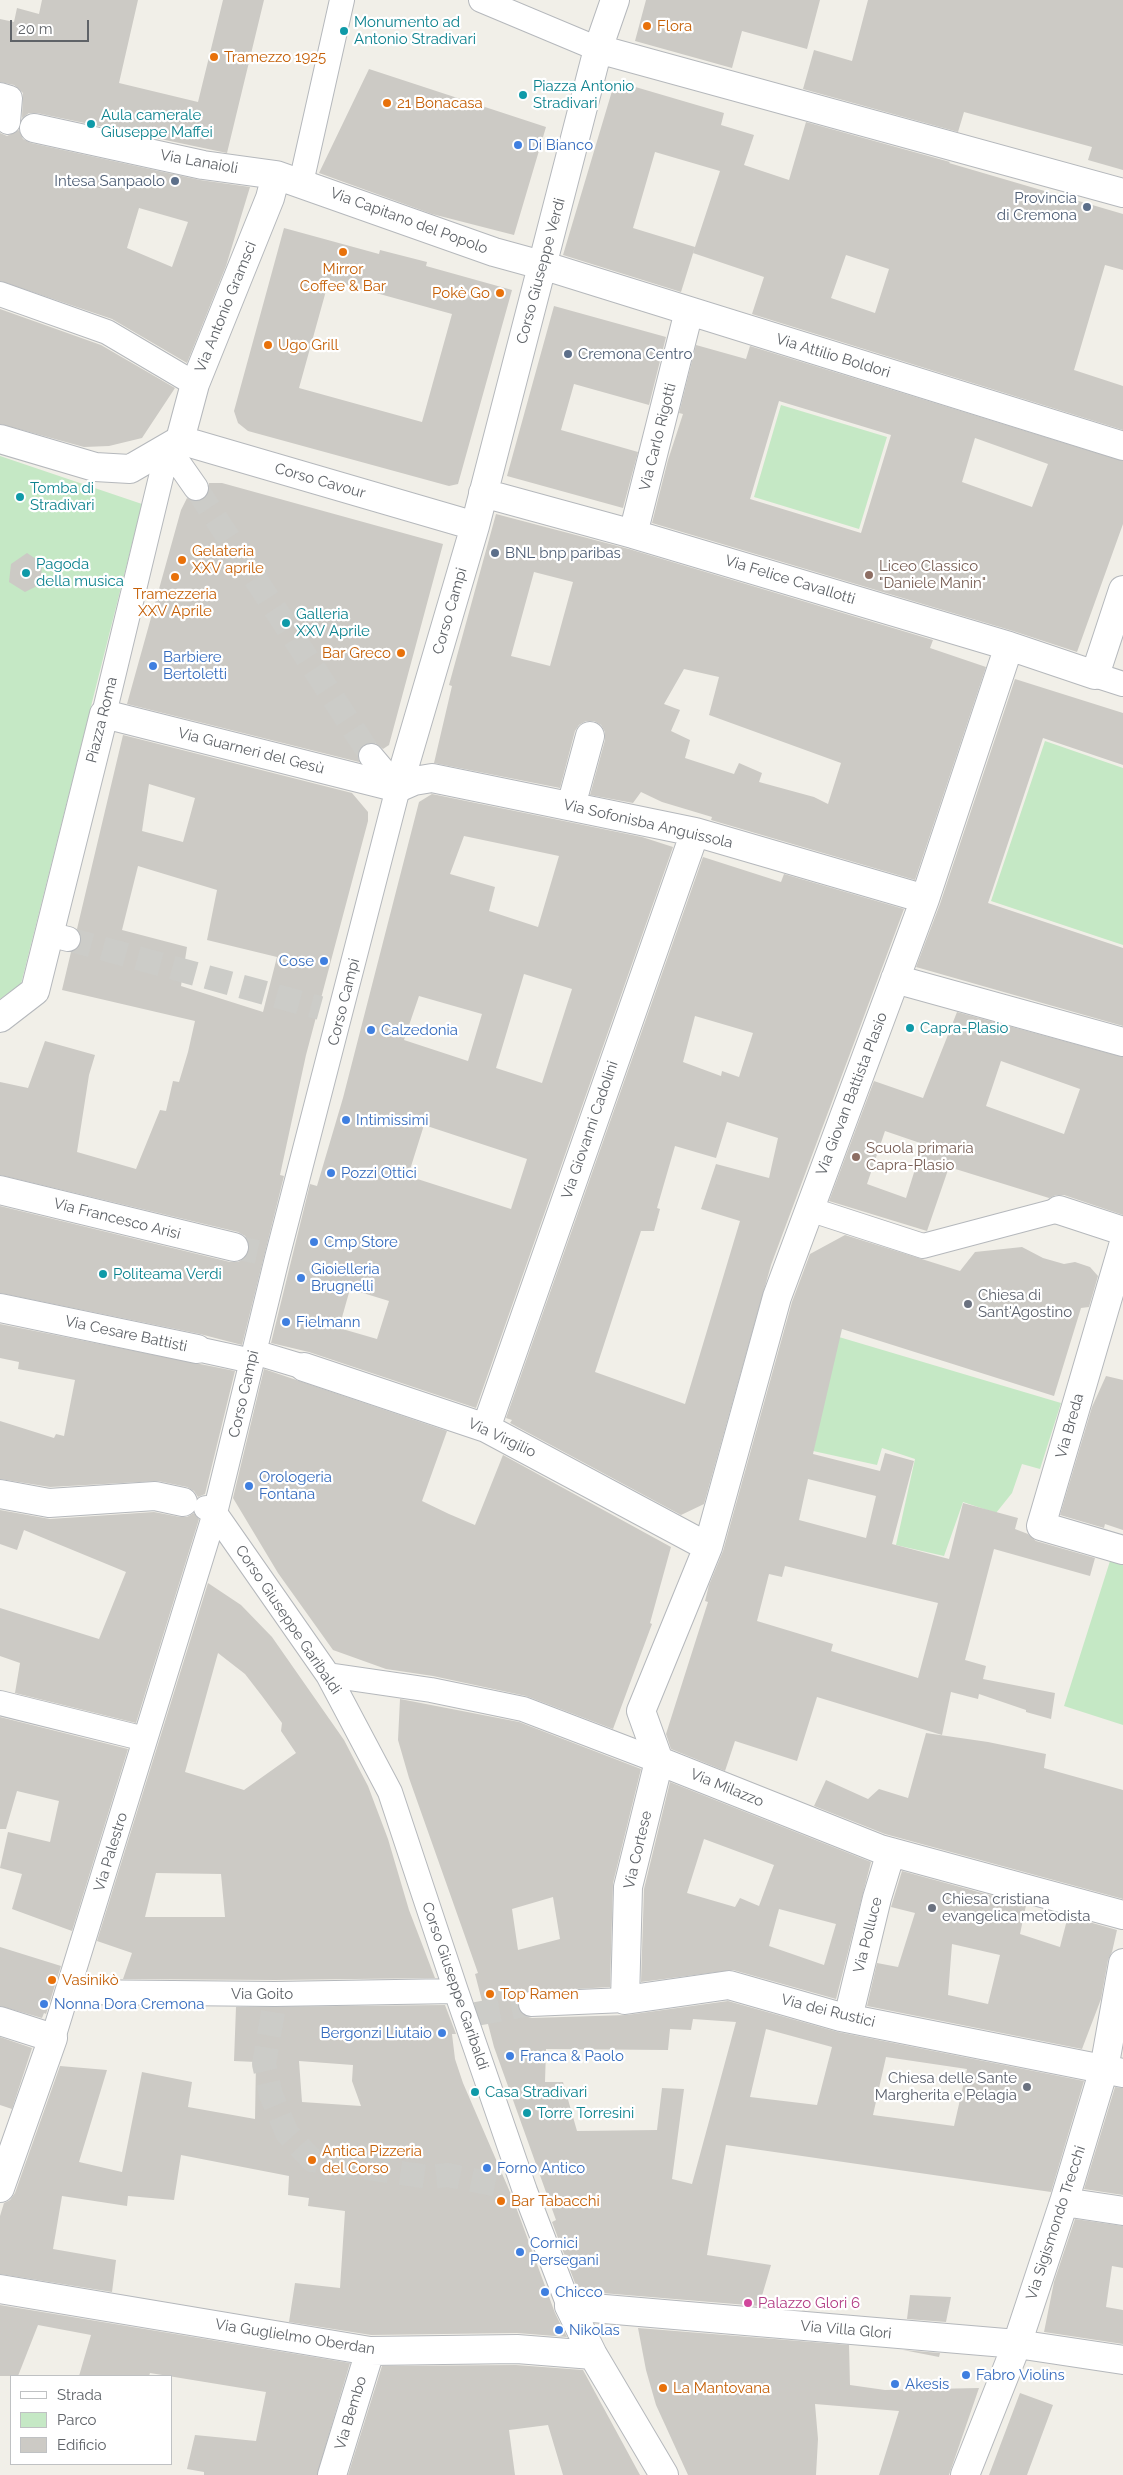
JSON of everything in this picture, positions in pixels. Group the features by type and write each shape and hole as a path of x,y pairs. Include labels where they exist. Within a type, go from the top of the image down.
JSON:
{"street":[{"path":"288,179 342,0"},
{"path":"482,0 598,49 1123,192"},
{"name":"Corso Giuseppe Verdi","path":"483,493 598,49 615,0"},
{"path":"0,95 10,98 8,122"},
{"name":"Via Lanaioli","path":"34,128 202,165 288,179"},
{"name":"Via Capitano del Popolo","path":"288,179 494,252 542,265"},
{"name":"Via Antonio Gramsci","path":"174,444 195,384 270,198 288,179"},
{"name":"Via Attilio Boldori","path":"542,265 1123,446"},
{"path":"0,294 107,332 195,384"},
{"name":"Via Carlo Rigotti","path":"633,534 689,311"},
{"path":"0,439 95,467 130,469 174,444 196,488"},
{"name":"Corso Cavour","path":"174,444 474,526"},
{"name":"Piazza Roma","path":"0,1018 35,990 58,936 104,714 174,444"},
{"name":"Corso Campi","path":"201,1508 253,1356 269,1255 331,1010 398,788 483,493"},
{"name":"Via Felice Cavallotti","path":"483,493 633,534 1009,646 1095,675"},
{"path":"1123,590 1095,675 1123,684"},
{"name":"Via Giovan Battista Plasio","path":"659,1760 641,1711 708,1547 776,1297 925,899 1009,646"},
{"name":"Via Guarneri del Gesù","path":"104,714 398,788"},
{"path":"571,806 590,736"},
{"path":"371,756 398,788"},
{"name":"Via Sofonisba Anguissola","path":"398,788 414,781 432,778 695,832 925,899"},
{"name":"Via Giovanni Cadolini","path":"486,1428 695,832"},
{"path":"895,979 1123,1042"},
{"name":"Via Francesco Arisi","path":"0,1190 234,1247"},
{"path":"809,1209 923,1246 1059,1210 1123,1231"},
{"name":"Via Breda","path":"1123,1246 1042,1526 1123,1550"},
{"name":"Via Cesare Battisti","path":"0,1308 197,1349 253,1356"},
{"name":"Via Virgilio","path":"253,1356 304,1367 486,1428 708,1547"},
{"path":"0,1494 49,1503 155,1496 201,1508"},
{"name":"Corso Giuseppe Garibaldi","path":"201,1508 328,1675 390,1792 456,1991 471,2016 516,2189 593,2355 664,2475"},
{"name":"Via Palestro","path":"0,2188 69,1992 145,1739 201,1508"},
{"name":"Via Milazzo","path":"328,1675 431,1690 523,1710 659,1760 891,1852 1123,1915"},
{"path":"0,1702 145,1739"},
{"name":"Via Cortese","path":"625,2000 628,1887 659,1760"},
{"name":"Via Polluce","path":"848,2018 877,1898 891,1852"},
{"name":"Via Sigismondo Trecchi","path":"965,2475 1017,2344 1064,2202 1114,2071 1123,1963"},
{"name":"Via dei Rustici","path":"531,2004 625,2000 729,1985 848,2018 1114,2071"},
{"name":"Via Goito","path":"69,1992 231,2003 274,2003 456,1991"},
{"path":"0,2022 53,2038"},
{"path":"1064,2202 1123,2211"},
{"name":"Via Guglielmo Oberdan","path":"0,2289 370,2351 517,2350 593,2355"},
{"name":"Via Villa Glori","path":"569,2306 1017,2344 1123,2360"},
{"name":"Via Bembo","path":"332,2475 370,2351"}],"green space":[{"path":"781,405 887,437 859,529 754,497"},
{"path":"0,456 142,504 21,984 0,999"},
{"path":"1045,741 1123,768 1123,945 991,901"},
{"path":"839,1337 1061,1403 1040,1469 1022,1464 1012,1493 996,1513 963,1502 944,1556 896,1545 915,1459 882,1448 877,1465 813,1451"},
{"path":"1110,1561 1123,1565 1123,1725 1064,1706"}],"building":[{"path":"42,0 138,0 119,83 198,102 223,0 264,0 227,153 37,113 29,113 22,118 23,93 14,85 0,82 0,19 14,22 17,8 39,14"},
{"path":"646,0 820,0 807,49 742,31 732,68 635,41"},
{"path":"868,0 1123,0 1123,170 1088,160 1092,147 964,112 958,132 803,89 814,50 852,61"},
{"path":"369,69 546,127 514,235 432,214 319,173"},
{"path":"615,81 724,113 721,125 754,135 744,165 789,180 806,122 950,162 1123,214 1123,270 1105,265 1074,370 1123,386 1123,430 752,314 764,277 693,253 681,292 563,255","holes":["655,152 720,171 695,247 633,228","846,255 889,269 875,313 831,298"]},
{"path":"19,130 23,139 31,143 200,180 250,187 226,266 187,363 112,319 0,281 0,133 7,136","holes":["139,208 188,222 172,267 127,248"]},
{"path":"284,228 379,254 380,250 427,262 426,266 512,290 458,484 449,486 248,431 238,423 234,411","holes":["329,280 452,314 422,422 299,388"]},
{"path":"554,306 666,337 649,405 574,384 561,430 638,452 623,508 507,476"},
{"path":"0,309 101,345 175,388 142,438 109,446 84,447 0,424"},
{"path":"696,345 746,359 750,346 1123,461 1123,524 1077,652 1013,631 652,523 668,460 683,414 679,413","holes":["779,401 891,435 861,533 750,499","975,438 1048,464 1032,507 962,482"]},
{"path":"209,483 222,483 443,544 389,745 383,749 375,743 363,745 358,752 359,762 127,704 181,510 187,498 197,502 204,499 209,493"},
{"path":"496,514 629,549 933,640 930,648 986,667 915,880 711,820 712,817 662,802 641,792 633,803 590,795 605,740 605,732 601,725 594,721 586,721 579,725 575,731 560,788 434,763 452,686 449,685","holes":["534,572 573,582 550,666 511,656","684,669 719,677 709,715 841,763 828,804 814,797 759,782 762,773 739,763 734,774 685,758 690,740 671,731 680,710 664,704"]},
{"name":"Pagoda della musica","path":"27,553 42,563 41,584 25,592 9,582 11,564"},
{"path":"1015,679 1123,713 1123,765 1043,738 988,903 1123,948 1123,1026 916,967 940,904"},
{"path":"123,735 352,793 368,812 368,821 306,1055 280,1175 284,1176 242,1345 200,1334 0,1293 0,1206 230,1262 238,1262 245,1258 249,1250 249,1243 245,1236 238,1232 0,1175 0,1082 28,1088 45,1041 95,1055 89,1075 77,1152 136,1169 160,1110 166,1111 173,1081 179,1082 195,1021 62,990 71,952 78,949 81,942 81,935 77,929","holes":["149,784 195,798 183,842 142,831","138,866 217,890 207,940 277,957 263,1012 181,986 187,947 122,930"]},
{"path":"432,794 642,837 673,847 476,1408 309,1352 271,1343 310,1184 317,1186 343,1098 419,802","holes":["464,836 559,856 538,927 489,911 495,887 450,874","524,974 572,989 542,1083 496,1068","419,996 482,1014 468,1061 404,1040","424,1125 527,1159 511,1209 408,1176","350,1289 389,1301 377,1339 339,1328"]},
{"path":"703,857 781,882 784,874 904,909 771,1265 704,1504 681,1515 510,1423 512,1420 506,1418","holes":["695,1016 753,1033 739,1077 722,1071 721,1076 683,1062","727,1122 778,1138 769,1178 716,1164 701,1209 740,1221 685,1404 595,1372 641,1231 654,1231 660,1209 657,1208 675,1146 716,1158"]},
{"path":"957,1012 1123,1057 1123,1215 1064,1195 1056,1195 1049,1198 949,1167 927,1231 829,1201 874,1081 923,1098","holes":["1001,1061 1080,1089 1064,1134 986,1106","885,1131 923,1144 906,1198 867,1184"]},
{"path":"845,1235 960,1271 975,1252 1022,1247 1043,1258 1064,1264 1075,1262 1090,1267 1098,1276 1089,1307 1081,1308 1054,1396 842,1329 813,1454 880,1471 885,1453 914,1461 892,1544 949,1559 963,1503 1018,1518 1015,1529 1028,1534 1036,1541 1095,1558 1090,1576 994,1549 965,1660 986,1666 983,1679 1055,1693 1051,1719 1026,1712 1026,1710 979,1694 978,1699 951,1692 942,1735 817,1697 797,1761 735,1741 725,1771 671,1749 666,1734 708,1602 705,1601 709,1585 723,1551 792,1302 810,1254","holes":["808,1479 876,1496 866,1538 799,1520","785,1566 938,1603 918,1678 831,1651 833,1644 757,1621 769,1574 782,1577"]},
{"path":"0,1324 235,1371 205,1494 198,1497 194,1491 187,1487 158,1481 50,1487 0,1479 0,1421 54,1438 56,1434 64,1436 75,1380 18,1369 19,1362 0,1358"},
{"path":"264,1369 447,1431 422,1501 449,1514 475,1525 503,1455 671,1547 650,1623 652,1624 613,1729 526,1696 433,1676 386,1669 333,1650 278,1573 233,1498"},
{"path":"1106,1376 1123,1380 1123,1530 1105,1524 1104,1528 1060,1515 1092,1407"},
{"path":"0,1510 50,1519 154,1512 180,1517 187,1517 194,1513 199,1519 136,1723 15,1693 20,1663 0,1656 0,1608 99,1639 126,1572 24,1530 17,1550 0,1544"},
{"path":"208,1583 241,1605 272,1637 344,1740 368,1786 388,1839 409,1910 435,1978 123,1979 132,1953 97,1941","holes":["218,1653 245,1674 282,1723 281,1731 296,1753 244,1790 185,1772","156,1873 221,1874 225,1917 145,1917"]},
{"path":"400,1699 519,1722 641,1769 613,1883 610,1987 524,1992 519,1997 517,2004 519,2011 524,2016 532,2018 627,2015 728,2001 838,2032 1084,2081 1051,2192 726,2145 707,2255 771,2265 759,2306 578,2291 552,2222 556,2220 494,2047 475,1974 478,1973 409,1778 398,1740","holes":["553,1897 560,1939 518,1950 512,1909","693,2019 736,2022 692,2184 672,2179 684,2089 662,2088 657,2130 577,2131 563,2082 545,2082 546,2049 668,2050 670,2029 691,2030","766,2029 832,2047 817,2105 750,2097","886,2057 967,2069 954,2126 873,2115"]},
{"path":"0,1717 128,1749 72,1931 12,1909 22,1874 0,1868 8,1832 50,1842 59,1801 17,1791 6,1829 0,1829"},
{"path":"926,1733 988,1742 1046,1754 1044,1768 1123,1790 1123,1899 885,1834 814,1806 826,1780 868,1799 879,1789 908,1798"},
{"path":"670,1782 871,1862 836,1999 733,1970 641,1982 644,1889","holes":["704,1839 774,1865 759,1906 740,1898 735,1907 687,1893","779,1909 836,1924 824,1965 769,1946"]},
{"path":"902,1871 1026,1905 1020,1934 1060,1947 1068,1916 1117,1930 1112,1952 1108,1960 1101,1999 1082,2049 867,2006 877,1963 898,1967 915,1913 891,1907","holes":["952,1944 1000,1955 988,2004 948,1995"]},
{"path":"0,1947 61,1966 46,2014 44,2013 42,2018 0,2006"},
{"path":"445,2005 456,2034 452,2034 455,2059 463,2083 513,2199 555,2313 567,2337 517,2333 371,2335 289,2322 295,2283 340,2288 345,2211 308,2206 309,2198 288,2195 289,2176 181,2155 174,2200 128,2196 127,2206 62,2196 53,2249 116,2260 112,2292 0,2274 0,2216 4,2203 10,2200 15,2193 60,2066 107,2070 79,2162 122,2172 142,2072 192,2082 188,2107 255,2119 256,2062 234,2061 236,2007","holes":["299,2061 353,2065 352,2081 361,2106 302,2102"]},
{"path":"0,2037 32,2048 12,2109 0,2105"},
{"path":"1115,2087 1123,2088 1123,2195 1084,2189"},
{"path":"1075,2219 1123,2226 1123,2268 1112,2266 1106,2307 1123,2310 1123,2344 1044,2332 1054,2282"},
{"path":"910,2295 951,2297 946,2322 907,2319"},
{"path":"0,2305 350,2363 317,2475 204,2475 204,2472 187,2469 195,2435 256,2441 266,2392 172,2377 172,2375 150,2373 149,2375 79,2375 91,2335 38,2325 18,2375 0,2376"},
{"path":"638,2328 849,2345 850,2385 885,2390 979,2388 949,2475 879,2475 899,2411 815,2404 818,2439 816,2475 688,2475 656,2405 646,2370"},
{"path":"903,2350 940,2353 939,2357"},
{"path":"516,2365 583,2370 640,2475 563,2475 548,2425 509,2430 515,2475 348,2475 382,2366"},
{"path":"1020,2393 1053,2405 1027,2475 989,2475"}],"tunnel":[{"path":"196,488 371,756"},
{"path":"68,939 320,1008"},
{"path":"234,1247 262,1253"},
{"path":"476,2014 531,2004"},
{"path":"273,2012 264,2064 271,2095 287,2133 312,2160 429,2177 448,2175 507,2187"}],"place":[{"name":"Flora","path":"647,26"},
{"name":"Monumento ad Antonio Stradivari","path":"344,31"},
{"name":"Tramezzo 1925","path":"214,57"},
{"name":"Piazza Antonio Stradivari","path":"523,95"},
{"name":"21 Bonacasa","path":"387,103"},
{"name":"Aula camerale Giuseppe Maffei","path":"91,124"},
{"name":"Di Bianco","path":"518,145"},
{"name":"Intesa Sanpaolo","path":"175,181"},
{"name":"Provincia di Cremona","path":"1087,207"},
{"name":"Mirror Coffee & Bar","path":"343,252"},
{"name":"Pokè Go","path":"500,293"},
{"name":"Ugo Grill","path":"268,345"},
{"name":"Cremona Centro","path":"568,354"},
{"name":"Tomba di Stradivari","path":"20,497"},
{"name":"BNL bnp paribas","path":"495,553"},
{"name":"Gelateria XXV aprile","path":"182,560"},
{"name":"Pagoda della musica","path":"26,573"},
{"name":"Liceo Classico \"Daniele Manin\"","path":"869,575"},
{"name":"Tramezzeria XXV Aprile","path":"175,577"},
{"name":"Galleria XXV Aprile","path":"286,623"},
{"name":"Bar Greco","path":"401,653"},
{"name":"Barbiere Bertoletti","path":"153,666"},
{"name":"Cose","path":"324,961"},
{"name":"Capra-Plasio","path":"910,1028"},
{"name":"Calzedonia","path":"371,1030"},
{"name":"Intimissimi","path":"346,1120"},
{"name":"Scuola primaria Capra-Plasio","path":"856,1157"},
{"name":"Pozzi Ottici","path":"331,1173"},
{"name":"Cmp Store","path":"314,1242"},
{"name":"Politeama Verdi","path":"103,1274"},
{"name":"Gioielleria Brugnelli","path":"301,1278"},
{"name":"Chiesa di Sant'Agostino","path":"968,1304"},
{"name":"Fielmann","path":"286,1322"},
{"name":"Orologeria Fontana","path":"249,1486"},
{"name":"Chiesa cristiana evangelica metodista","path":"932,1908"},
{"name":"Vasinikò","path":"52,1980"},
{"name":"Top Ramen","path":"490,1994"},
{"name":"Nonna Dora Cremona","path":"44,2004"},
{"name":"Bergonzi Liutaio","path":"442,2033"},
{"name":"Franca & Paolo","path":"510,2056"},
{"name":"Chiesa delle Sante Margherita e Pelagia","path":"1027,2087"},
{"name":"Casa Stradivari","path":"475,2092"},
{"name":"Torre Torresini","path":"527,2113"},
{"name":"Antica Pizzeria del Corso","path":"312,2160"},
{"name":"Forno Antico","path":"487,2168"},
{"name":"Bar Tabacchi","path":"501,2201"},
{"name":"Cornici Persegani","path":"520,2252"},
{"name":"Chicco","path":"545,2292"},
{"name":"Palazzo Glori 6","path":"748,2303"},
{"name":"Nikolas","path":"559,2330"},
{"name":"Fabro Violins","path":"966,2375"},
{"name":"Akesis","path":"895,2384"},
{"name":"La Mantovana","path":"663,2388"}]}
